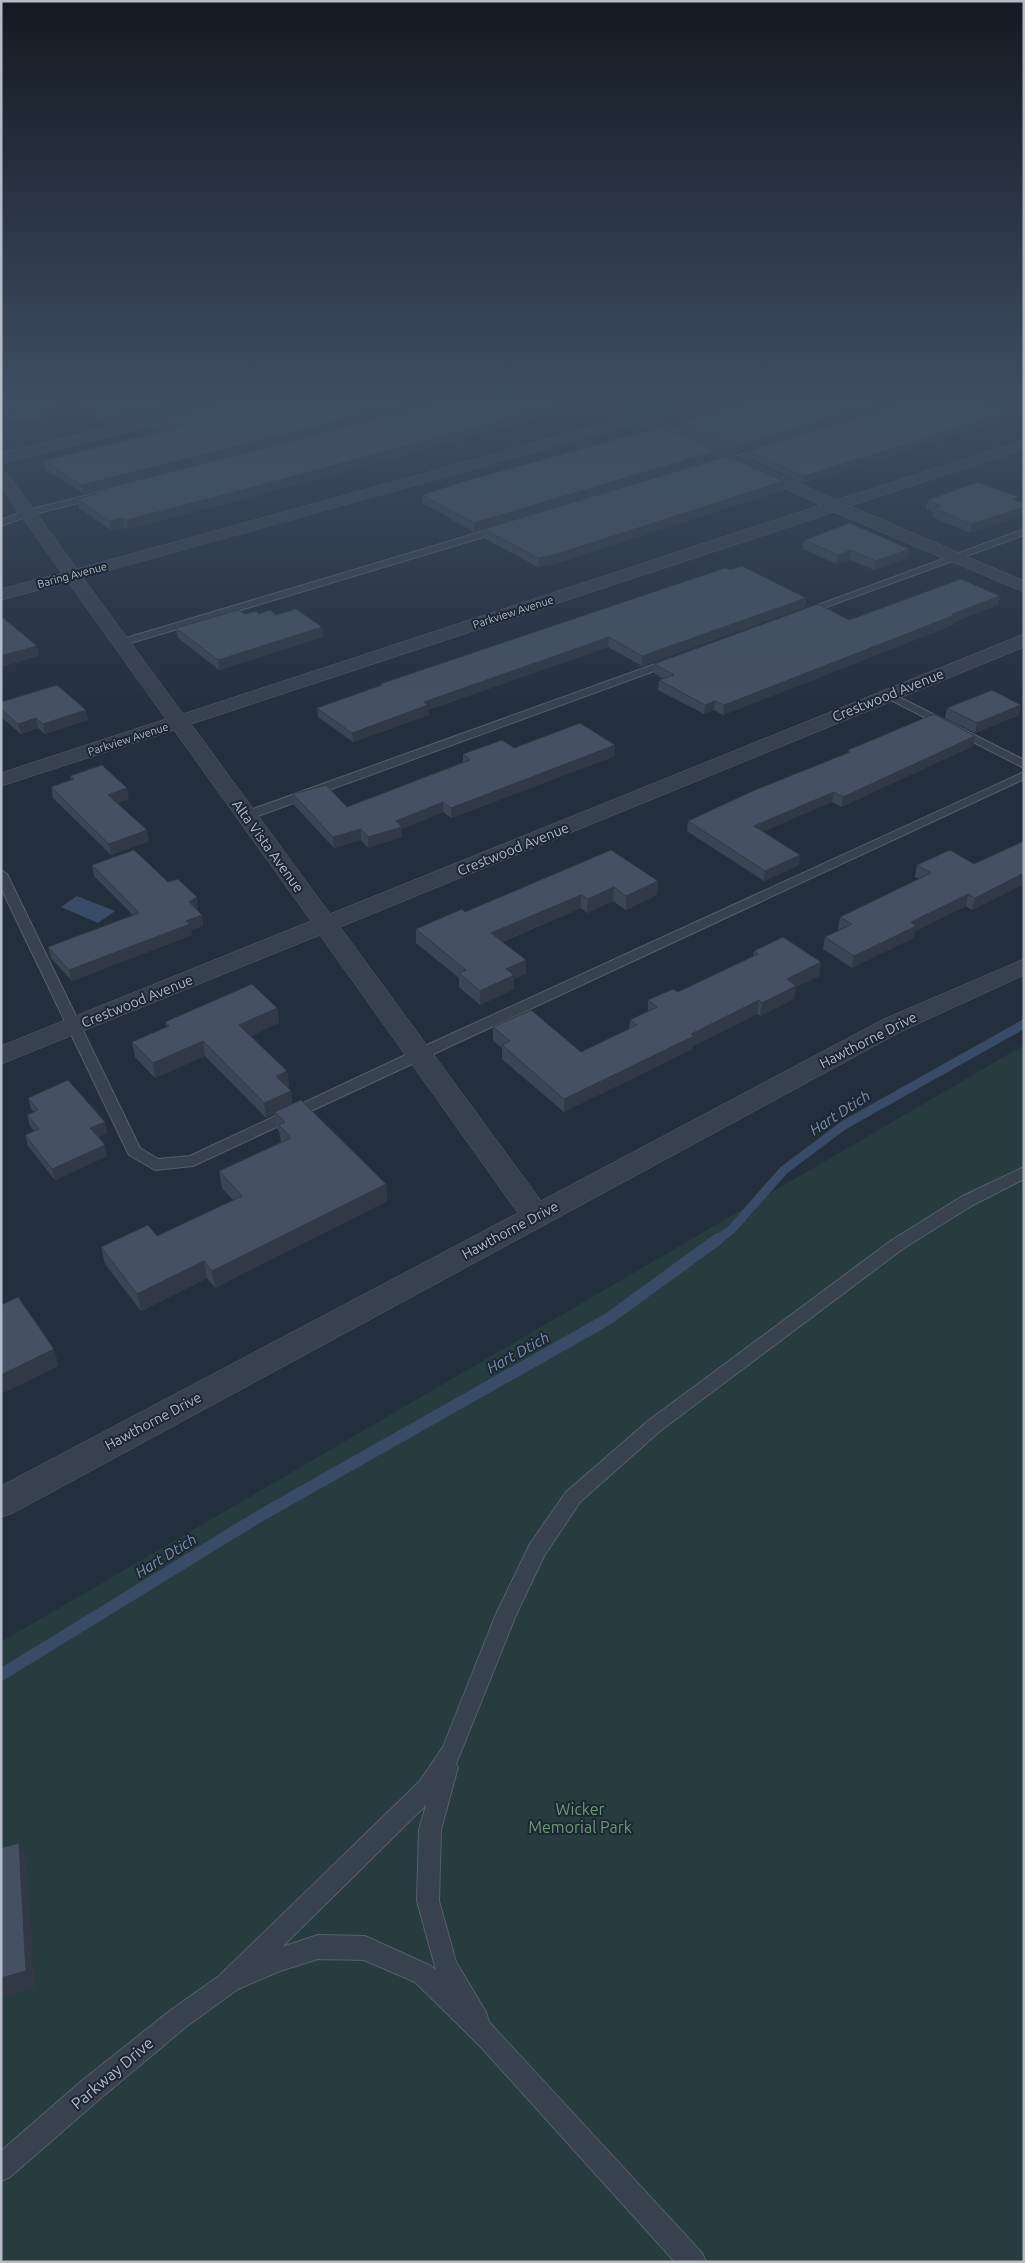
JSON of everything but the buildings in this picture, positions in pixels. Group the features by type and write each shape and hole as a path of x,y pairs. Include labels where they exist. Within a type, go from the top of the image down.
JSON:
{"street":[{"name":"Alta Vista Avenue","path":"19,502 536,1216"},
{"name":"Baring Avenue","path":"1,595 340,502"},
{"path":"826,502 1024,587"},
{"name":"Parkview Avenue","path":"1,780 849,502"},
{"name":"Crestwood Avenue","path":"1,1056 1024,640"},
{"name":"Hawthorne Drive","path":"1,1503 892,1025 1024,966"}],"lane":[{"path":"1,523 27,513 73,502"},
{"path":"120,643 512,525"},
{"path":"796,615 1024,532"},
{"path":"246,816 684,656"},
{"path":"889,695 1024,765"},
{"path":"1,874 8,903 75,1026 134,1151 155,1165 192,1161 419,1054 1024,775"},
{"path":"489,2039 446,1967 428,1901 430,1830 451,1754 506,1614 537,1550 573,1497 654,1426 898,1244 967,1201 1024,1172"},
{"path":"226,1984 428,1788 451,1754"},
{"path":"226,1984 277,1960 318,1947 365,1948 423,1974 489,2039 586,2148 693,2262"},
{"name":"Parkway Drive","path":"1,2168 164,2030 226,1984"}],"green space":[{"name":"Wicker Memorial Park","path":"1024,1045 1024,2262 1,2262 1,1642"}],"water":[{"path":"77,896 115,911 98,923 61,907"}],"waterway":[{"name":"Hart Dtich","path":"717,1240 731,1230 784,1170 844,1125 1024,1024"},
{"name":"Hart Dtich","path":"1,1675 258,1517 608,1319 718,1239"}]}
